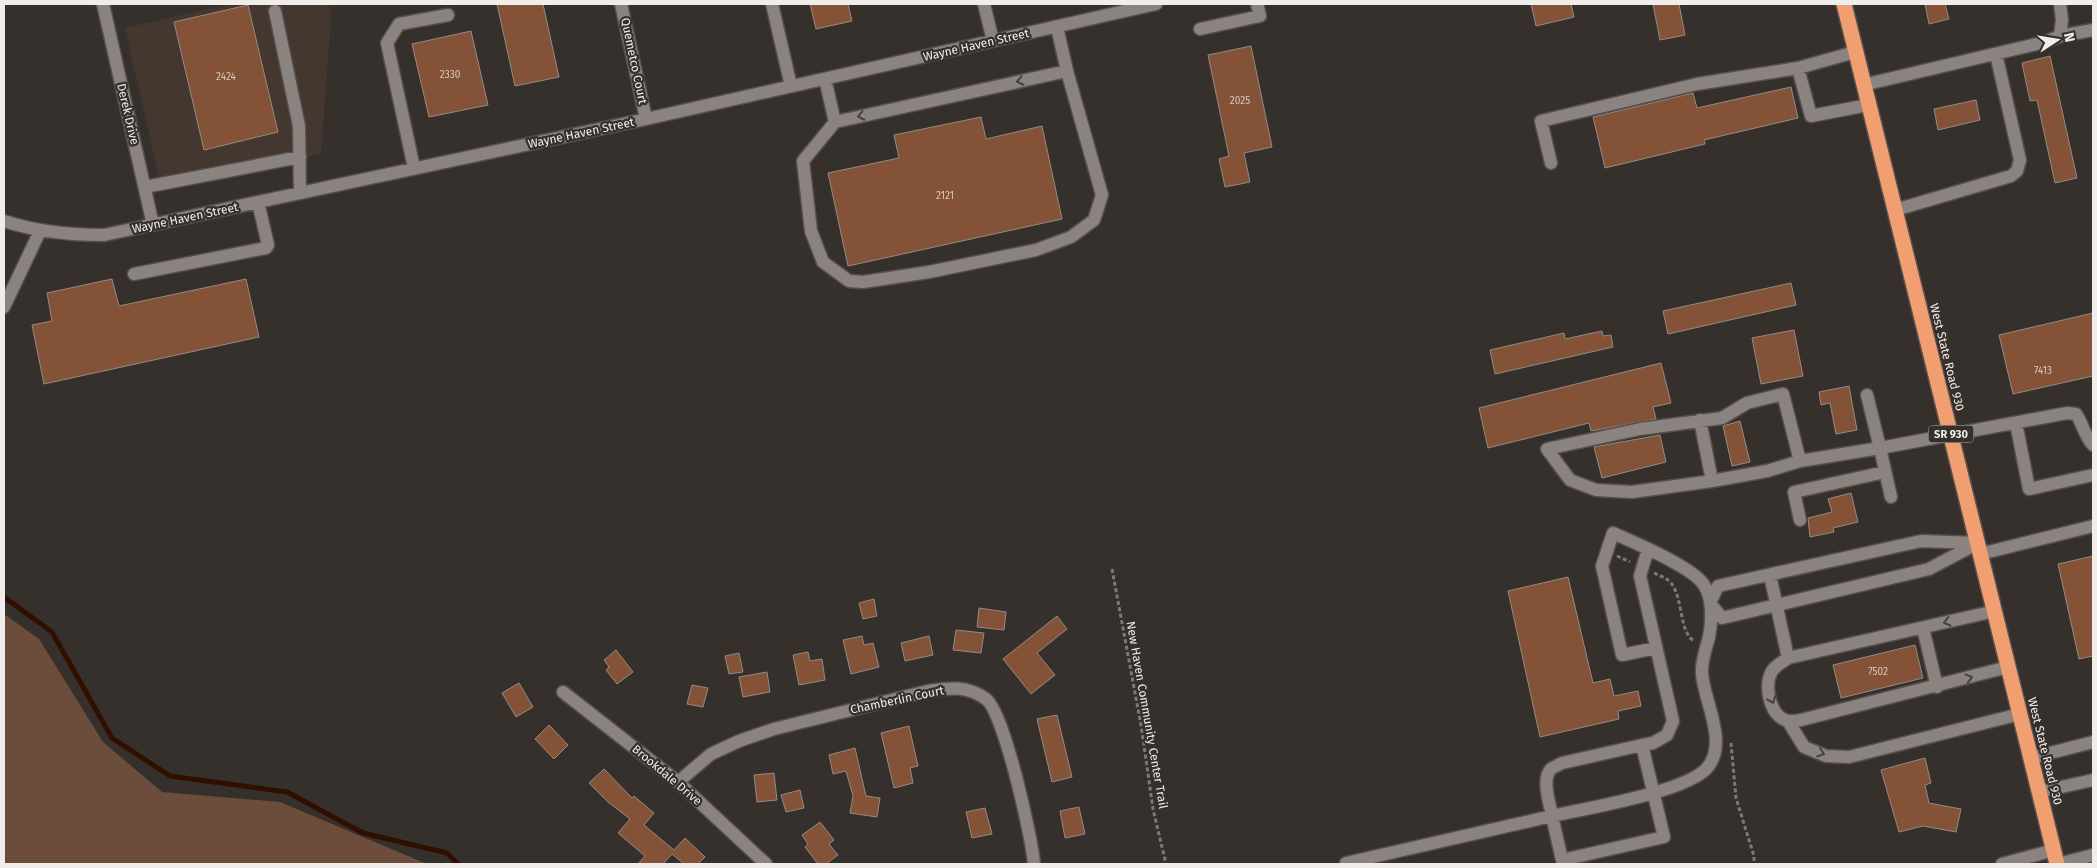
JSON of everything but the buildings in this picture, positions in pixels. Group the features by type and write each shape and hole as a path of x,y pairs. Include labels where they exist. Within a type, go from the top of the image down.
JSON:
{"highway":[{"name":"West State Road 930","path":"1844,4 1854,52 2056,860"}],"street":[{"name":"Derek Drive","path":"104,4 153,225"},
{"name":"Quemetco Court","path":"621,4 646,119"},
{"path":"772,4 791,86"},
{"path":"984,4 993,41"},
{"name":"Wayne Haven Street","path":"4,221 40,231 76,235 104,235 646,119 1058,27 1115,8 1156,4"},
{"path":"1200,29 1260,16 1257,4"},
{"path":"2060,4 2062,20 2060,36"},
{"path":"275,11 299,126 300,193"},
{"path":"414,168 387,43 399,24 448,15"},
{"path":"1058,27 1067,71 1102,195 1094,220 1071,237 1036,250 929,272 863,282 849,281 823,262 811,231 803,161 835,122 1067,71"},
{"path":"1863,85 1996,54 2060,36 2093,30"},
{"path":"1551,163 1541,121 1697,84 1798,68 1854,52"},
{"path":"1895,210 2010,176 2017,170 2020,160 1996,54"},
{"path":"1798,68 1811,116 1868,105"},
{"path":"825,79 835,122"},
{"path":"145,186 300,157"},
{"path":"134,274 266,248 268,245 258,202"},
{"path":"4,306 40,231"},
{"path":"1800,461 1783,394 1748,402 1722,418 1640,429 1547,449 1570,480 1596,490 1632,492 1712,481 1767,471 1800,461 2067,414 2076,414 2082,422 2087,438 2093,446"},
{"path":"1867,395 1891,497"},
{"path":"1700,420 1712,481"},
{"path":"2016,423 2029,489 2093,475"},
{"path":"1800,520 1794,492 1885,472"},
{"path":"1710,603 1722,618 1929,570 1979,548 2093,526"},
{"path":"1346,863 1654,792 1691,779 1705,770 1714,756 1716,734 1702,673 1709,635 1710,603 1705,585 1694,574 1648,549 1613,533 1602,566 1622,655 1656,648"},
{"path":"1710,603 1718,586 1921,541 1979,548"},
{"path":"1642,745 1664,837 1562,860 1552,816 1547,782 1551,770 1562,763 1642,745 1652,743 1667,735 1673,722 1640,576 1648,549"},
{"path":"1770,575 1788,658"},
{"path":"1994,611 1788,658 1773,669 1767,685 1770,700 1779,716 1788,721 1804,746 1826,756 1849,757 2020,714"},
{"path":"1923,628 1937,686"},
{"path":"1788,721 1819,716 2008,667"},
{"name":"Chamberlin Court","path":"678,782 711,754 739,741 774,729 928,691 950,688 970,690 988,701 1000,720 1032,839 1034,864"},
{"name":"Brookdale Drive","path":"563,692 678,782 766,864"},
{"path":"2031,758 2093,742"},
{"path":"2039,792 2093,780"},
{"path":"2002,864 2093,855"}],"path":[{"path":"1612,554 1632,563"},
{"name":"New Haven Community Center Trail","path":"1112,569 1141,725 1153,809 1166,864"},
{"path":"1651,572 1671,583 1676,592 1690,637 1696,641"},
{"path":"1731,739 1736,798 1754,856 1754,864"}],"shaded area":[{"path":"229,4 328,4 331,18 321,154 162,191 125,28"},
{"path":"4,614 39,639 103,742 162,792 280,802 427,864 4,864"}],"waterway":[{"path":"4,597 52,632 112,738 170,776 287,792 363,833 447,853 458,864"}]}
